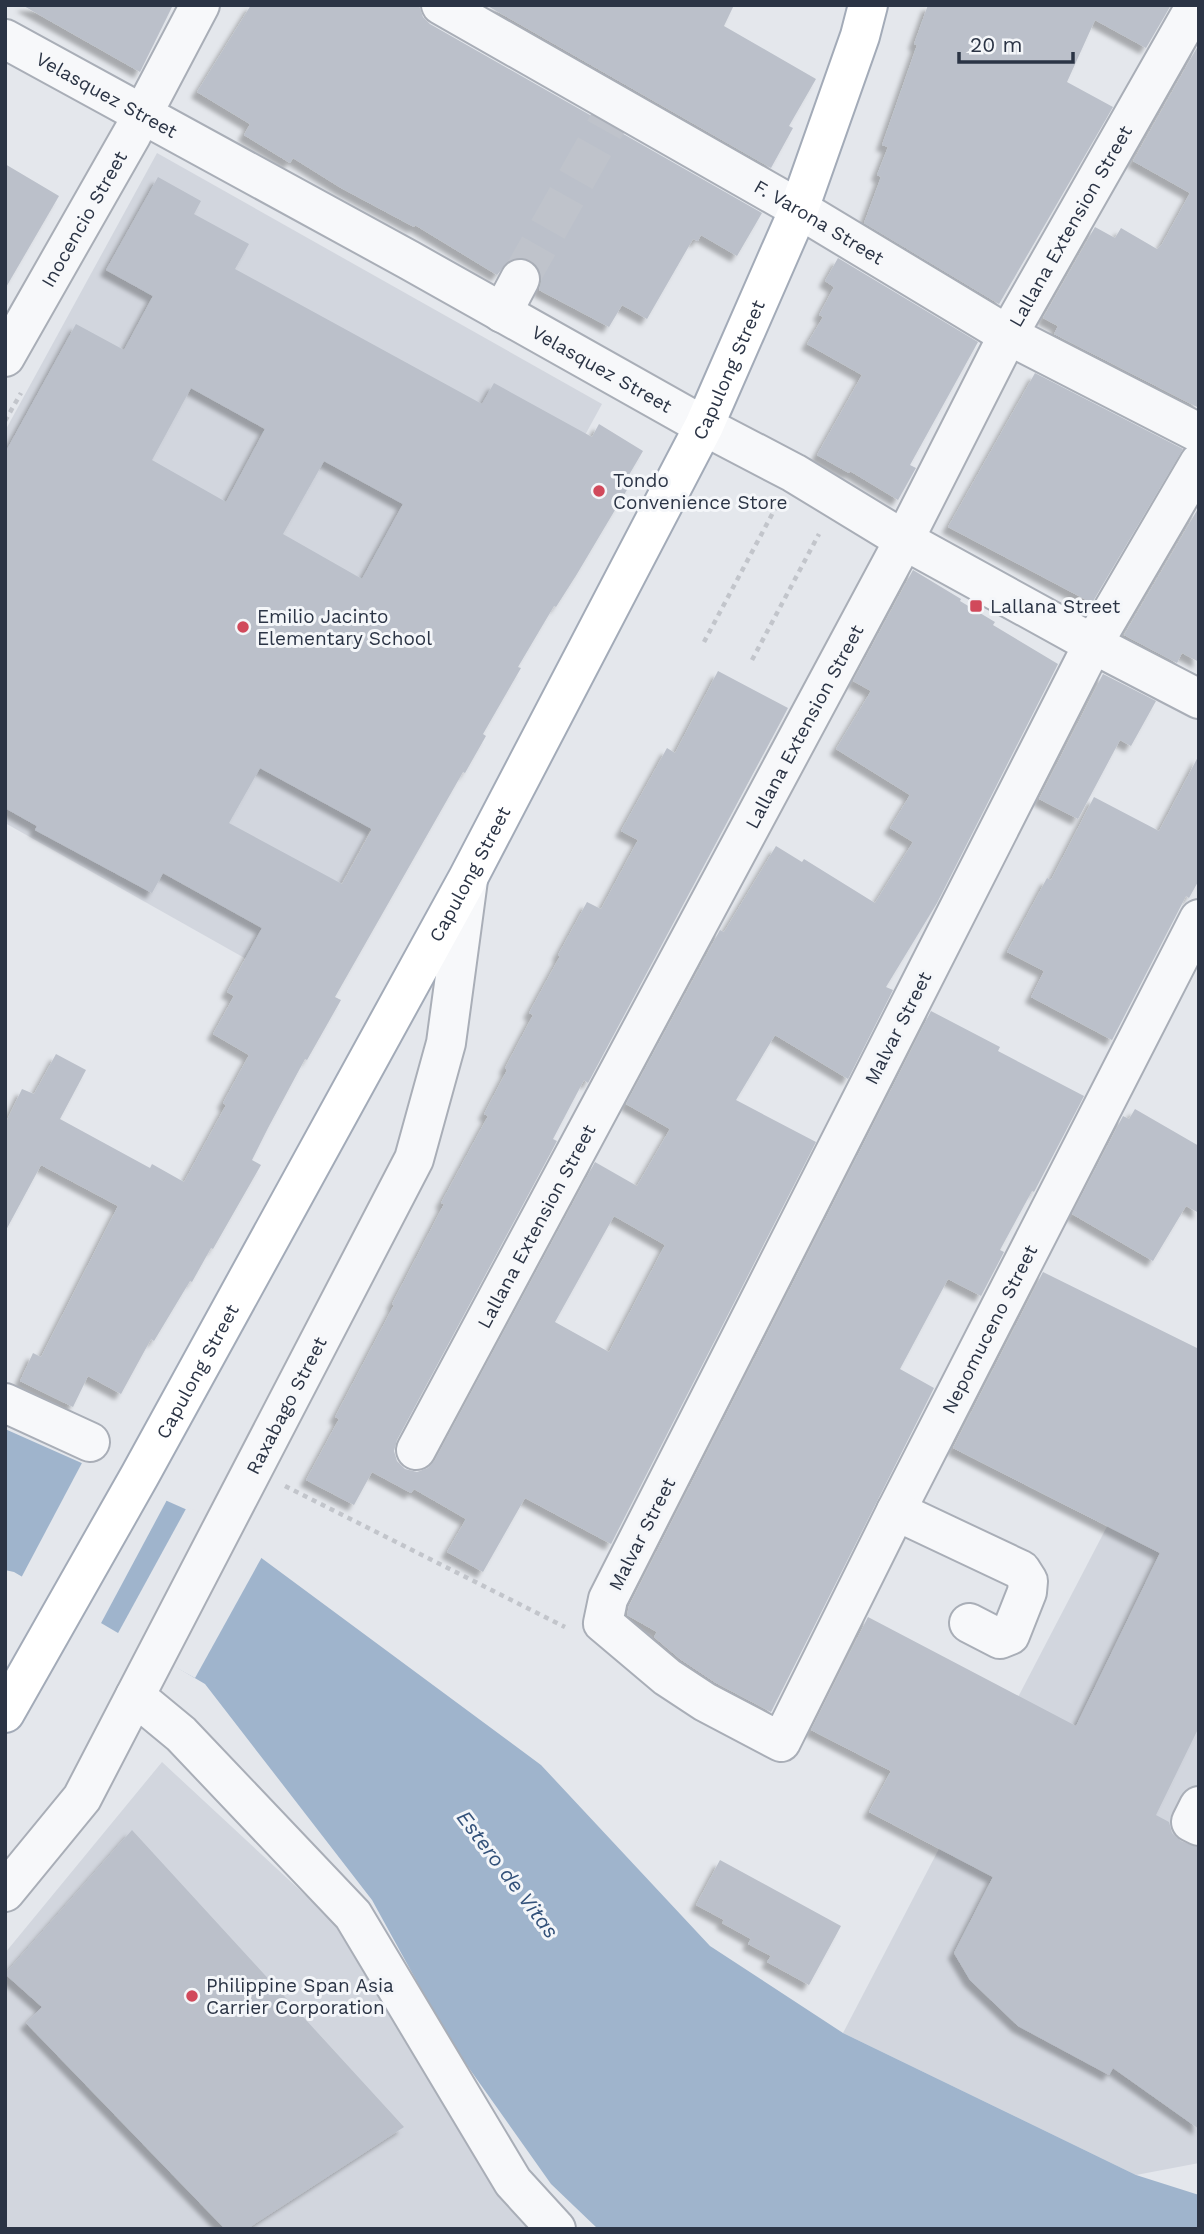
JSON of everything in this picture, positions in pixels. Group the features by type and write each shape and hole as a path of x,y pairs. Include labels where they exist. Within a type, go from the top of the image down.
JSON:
{"main road":[{"name":"Capulong Street","path":"5,1713 140,1475 468,878 704,426 799,209 860,36 868,5"}],"street":[{"name":"Inocencio Street","path":"5,357 200,5"},
{"name":"F. Varona Street","path":"441,5 613,114 799,209 1009,334 1199,433"},
{"name":"Lallana Extension Street","path":"416,1450 904,540 1009,334 1196,5"},
{"name":"Velasquez Street","path":"5,39 704,426 794,473 904,540 1199,699"},
{"path":"502,313 520,279"},
{"name":"Malvar Street","path":"606,1611 1093,644 1199,463"},
{"name":"Raxabago Street","path":"5,1892 82,1798 414,1159 446,1043 468,878"},
{"name":"Nepomuceno Street","path":"606,1611 667,1677 705,1702 781,1742 1199,919"},
{"path":"5,1403 90,1442"},
{"path":"896,1511 1021,1570 1028,1581 1027,1592 1010,1635 1000,1639 969,1623"},
{"path":"135,1696 181,1734 353,1915 513,2182 556,2229"},
{"path":"1199,1806 1191,1822 1199,1826"}],"path":[{"path":"704,642 794,473"},
{"path":"752,660 838,500"},
{"path":"253,1469 572,1630 606,1611"}],"shaded area":[{"name":"Emilio Jacinto Elementary School","path":"157,153 602,404 287,982 5,823 5,431"},
{"path":"1199,1350 1199,2163 1136,2175 843,2033"},
{"name":"Philippine Span Asia Carrier Corporation","path":"162,1762 331,1919 442,2101 540,2229 5,2229 5,1953"}],"water":[{"name":"Estero de Vitas","path":"5,1429 210,1520 541,1765 710,1946 843,2033 1136,2175 1199,2195 1199,2229 598,2229 551,2184 449,2040 372,1900 205,1684 14,1572 5,1570"}],"pier":[{"path":"83,1461 168,1498 100,1625 20,1580"},
{"path":"187,1507 212,1517 263,1555 195,1678 117,1635"}],"building":[{"path":"22,5 173,5 140,72"},
{"path":"251,5 419,5 423,17 430,24 762,213 737,256 701,235 698,241 693,239 647,319 622,305 609,327 539,290 542,278 538,267 530,259 520,257 509,260 497,275 415,225 414,227 341,188 293,158 290,163 244,135 250,124 197,92"},
{"path":"486,5 734,5 724,26 816,79 789,126 793,128 771,168"},
{"path":"928,5 1171,5 1146,48 1095,20 1067,82 1113,107 999,304 864,223 881,177 877,175 888,147 882,145"},
{"path":"1199,44 1199,408 1054,334 1058,326 1043,318 1095,227 1115,238 1121,228 1157,249 1162,244 1190,193 1133,161"},
{"path":"5,164 59,196 5,289"},
{"name":"Emilio Jacinto Elementary School","path":"158,177 201,201 194,214 249,244 235,269 482,404 494,383 592,437 599,424 643,451 626,480 631,483 518,667 521,668 483,734 486,736 335,997 341,1000 268,1128 252,1160 261,1165 213,1249 211,1248 154,1341 151,1339 121,1394 88,1376 73,1407 20,1381 33,1353 41,1357 118,1206 41,1165 5,1232 5,1124 22,1089 34,1094 56,1054 86,1070 60,1119 150,1168 152,1164 184,1182 226,1105 223,1103 249,1055 213,1034 234,996 227,992 262,928 163,873 152,893 35,830 37,826 5,808 5,453 76,324 124,350 153,296 106,270","holes":["191,388 265,429 226,502 152,460","324,461 403,504 362,579 283,534","260,768 372,829 342,884 229,823"]},
{"path":"838,258 978,342 910,465 916,468 898,500 817,455 862,375 807,344 823,317 819,315 834,287 825,281"},
{"path":"1035,373 1183,449 1092,603 948,527"},
{"path":"1199,507 1199,662 1182,653 1177,663 1124,635"},
{"path":"913,570 995,622 993,625 1058,664 937,903 886,987 893,990 848,1079 775,1035 736,1100 816,1142 611,1544 525,1498 483,1572 447,1552 466,1519 414,1489 411,1493 372,1472 354,1505 306,1480 339,1419 335,1417 444,1204 441,1203 488,1116 484,1114 533,1015 529,1013 560,956 558,955 587,902 601,909 638,840 621,831 667,748 675,753 718,671 788,708 588,1083 584,1080 553,1139 557,1141 397,1440 394,1451 397,1461 405,1469 417,1472 428,1468 435,1460 595,1162 637,1186 670,1129 626,1104 720,930 724,932 776,846 802,862 804,859 875,903 913,842 890,828 910,795 836,749 871,691 853,681","holes":["614,1216 665,1245 609,1352 555,1322"]},
{"path":"1103,674 1156,701 1131,746 1120,740 1078,819 1039,799"},
{"path":"1199,755 1199,880 1189,898 1186,896 1112,1040 1031,997 1044,971 1007,952 1047,878 1051,880 1094,797 1159,831"},
{"path":"931,1011 1000,1047 998,1051 1084,1096 1000,1250 1004,1252 981,1296 948,1279 900,1369 934,1388 771,1712 716,1683 680,1659 654,1637 657,1632 627,1615 629,1606"},
{"path":"1135,1109 1199,1146 1199,1213 1186,1206 1153,1261 1072,1214 1123,1116 1129,1119"},
{"path":"1043,1272 1199,1349 1199,1727 1156,1815 1169,1822 1172,1833 1181,1841 1199,1848 1199,2129 1113,2068 1109,2075 1018,2026 970,1980 954,1953 993,1877 869,1812 891,1771 811,1730 868,1617 1076,1726 1160,1553 953,1448"},
{"name":"Philippine Span Asia Carrier Corporation","path":"132,1830 404,2127 247,2229 225,2229 26,2023 42,2007 5,1974"},
{"path":"720,1860 841,1926 809,1985 767,1962 771,1956 748,1944 751,1939 696,1905"}],"tunnel":[{"path":"520,279 609,121"}],"place":[{"name":"Tondo Convenience Store","path":"599,491"},
{"name":"Lallana Street","path":"976,606"},
{"name":"Emilio Jacinto Elementary School","path":"243,627"},
{"name":"Philippine Span Asia Carrier Corporation","path":"192,1996"}]}
